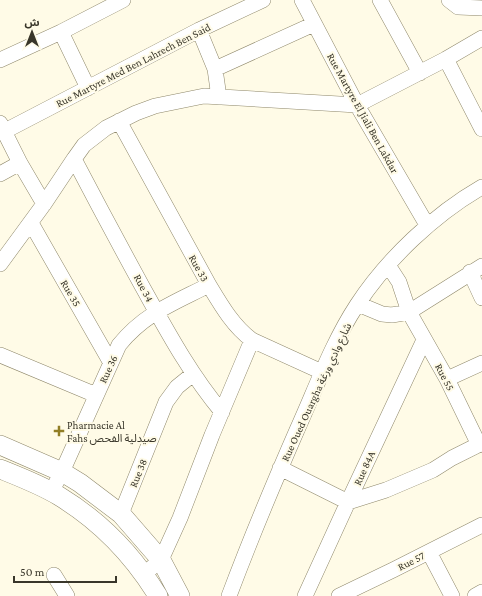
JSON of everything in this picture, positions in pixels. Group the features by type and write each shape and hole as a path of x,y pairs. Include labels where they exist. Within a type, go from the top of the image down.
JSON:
{"street":[{"path":"0,60 61,32 124,0"},
{"name":"Rue Martyre Med Ben Lahrech Ben Said","path":"2,127 88,88 199,30 263,0"},
{"name":"Rue Martyre El Jiali Ben Lakdar","path":"302,0 357,105 427,225"},
{"path":"380,0 420,73"},
{"path":"449,0 458,7 482,8"},
{"path":"215,69 314,24"},
{"path":"199,30 215,69 219,97"},
{"path":"61,32 88,88"},
{"path":"0,262 31,223 84,145 93,137 119,121 136,113 155,106 204,96 357,105 420,73 482,38"},
{"path":"446,59 482,129"},
{"name":"Rue 33","path":"119,121 209,285 242,333 252,340 322,372"},
{"path":"2,127 20,163 44,204"},
{"name":"Rue 34","path":"74,159 156,311 193,374 222,412"},
{"path":"0,174 20,163"},
{"name":"Rue Oued Ouargha شارع وادي ورغة","path":"229,596 280,468 322,372 358,304 388,264 427,225 457,202 482,187"},
{"name":"Rue 35","path":"31,223 111,363"},
{"name":"Rue 55","path":"388,264 399,282 409,312 447,379 480,444"},
{"path":"358,304 382,314 392,315 409,312 476,269 482,298"},
{"name":"Rue 36","path":"51,492 62,472 119,345 142,321 156,311 209,285"},
{"path":"144,574 160,560 180,518 252,340"},
{"name":"Rue 84A","path":"306,596 348,502 424,340"},
{"path":"0,354 96,395"},
{"path":"447,379 482,363"},
{"name":"Rue 38","path":"121,514 166,402 177,387 193,374"},
{"path":"280,468 348,502 386,490 433,470 452,458 480,444"},
{"path":"0,445 62,472 121,514 160,560 180,596"},
{"path":"0,469 51,492 74,506 109,534 144,574 158,596"},
{"name":"Rue 57","path":"339,596 482,525"},
{"path":"429,552 452,596"},
{"path":"54,575 67,596"},
{"path":"475,596 482,592"}],"place":[{"name":"Pharmacie Al Fahs صيدلية الفحص","path":"59,431"}]}
